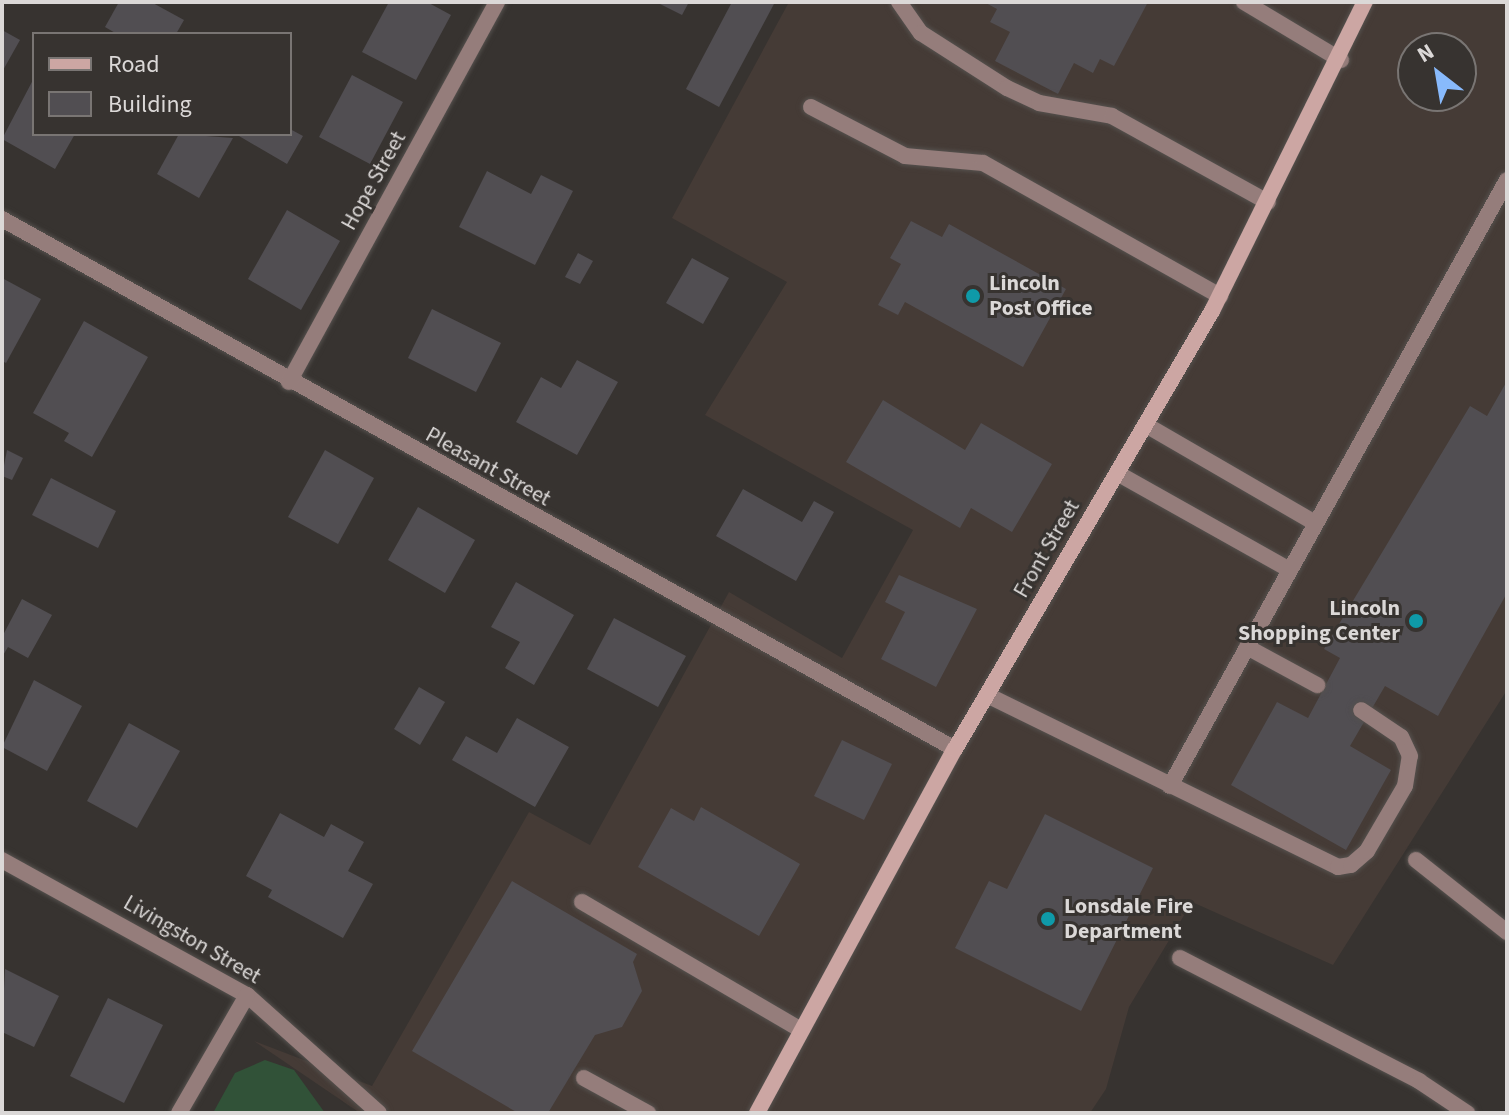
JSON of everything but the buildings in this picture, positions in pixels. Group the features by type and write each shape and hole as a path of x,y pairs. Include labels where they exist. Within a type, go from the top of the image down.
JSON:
{"main road":[{"name":"Front Street","path":"757,1113 955,749 1220,296 1341,60 1364,2"}],"street":[{"name":"Hope Street","path":"289,382 497,2"},
{"path":"899,2 921,33 1007,88 1039,103 1112,116 1268,202"},
{"path":"1244,2 1341,60"},
{"path":"811,107 905,156 983,163 1220,296"},
{"path":"1170,786 1507,180"},
{"name":"Pleasant Street","path":"2,219 289,382 955,749"},
{"path":"1146,425 1315,523"},
{"path":"1117,473 1290,570"},
{"path":"1247,647 1317,685"},
{"path":"987,695 1322,861 1351,865 1367,851 1405,786 1410,756 1401,737 1361,710"},
{"name":"Livingston Street","path":"2,860 247,995 379,1113"},
{"path":"1416,860 1507,932"},
{"path":"582,902 801,1030"},
{"path":"1180,958 1419,1081 1467,1113"},
{"path":"179,1113 247,995"},
{"path":"584,1078 648,1113"}],"shaded area":[{"path":"789,2 1507,2 1507,690 1333,965 1192,902 1129,1007 1106,1089 1090,1113 360,1113 254,1041 372,1086 529,812 590,845 729,592 842,658 913,530 705,415 787,282 672,218"}],"green space":[{"path":"265,1060 294,1070 325,1113 213,1113 235,1073"}],"place":[{"name":"Lincoln Post Office","path":"973,296"},
{"name":"Lincoln Shopping Center","path":"1416,621"},
{"name":"Lonsdale Fire Department","path":"1048,919"}]}
